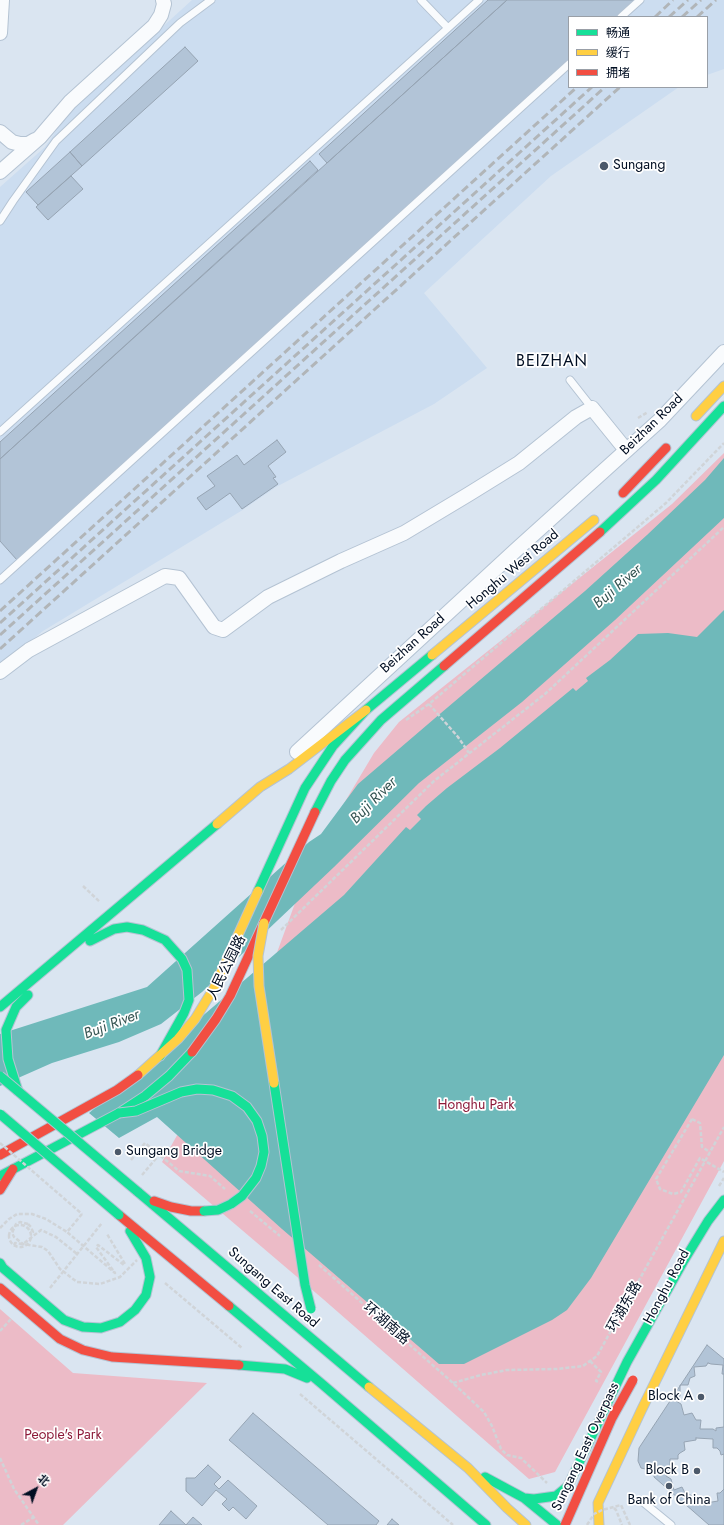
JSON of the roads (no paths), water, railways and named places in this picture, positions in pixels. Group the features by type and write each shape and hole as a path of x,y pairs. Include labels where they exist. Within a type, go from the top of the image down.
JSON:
{"main road":[{"path":"692,420 724,386"},
{"name":"Honghu West Road","path":"331,781 346,760 381,720 620,514 656,480 724,406"},
{"path":"615,500 671,443"},
{"name":"Honghu West Road","path":"316,771 332,746 366,710 600,514"},
{"path":"18,1091 11,1072 7,1052 6,1030 16,1007 24,998 60,962 260,787 289,769 366,710"},
{"name":"人民公园路","path":"0,1155 86,1108 133,1078 160,1056 195,1019 214,988 305,788 316,771"},
{"name":"人民公园路","path":"0,1176 119,1113 145,1096 169,1076 196,1048 230,996 316,810 331,781"},
{"path":"264,923 258,956 259,986 305,1285 311,1309 315,1318"},
{"path":"0,1007 95,938 114,929 127,927 143,930 165,940 182,959 186,970 189,988 189,1000 184,1013 160,1056"},
{"name":"Sungang East Road","path":"0,1076 147,1198 333,1358 468,1468 526,1525"},
{"path":"119,1113 136,1110 181,1092 197,1089 213,1090 232,1096 247,1107 257,1121 262,1136 264,1152 261,1166 256,1178 242,1196 231,1204 218,1210 204,1212 171,1207 147,1198"},
{"path":"0,1114 322,1384 483,1523"},
{"path":"0,1190 13,1169"},
{"path":"578,1515 567,1507 565,1496 568,1486 627,1362 683,1262 708,1222 724,1200"},
{"path":"714,1229 724,1207"},
{"path":"0,1263 3,1268 64,1320 83,1327 101,1328 120,1322 136,1310 146,1295 150,1277 146,1258 135,1237 119,1215"},
{"path":"592,1510 598,1503 724,1240"},
{"name":"Honghu Road","path":"669,1332 695,1286 724,1240"},
{"path":"0,1288 60,1339 83,1350 112,1358 285,1369 322,1384"},
{"path":"320,1335 333,1358"},
{"name":"Sungang East Overpass","path":"565,1525 612,1418 638,1379 629,1407"},
{"name":"Sungang East Overpass","path":"595,1479 611,1444"},
{"path":"468,1468 524,1498 557,1525"},
{"path":"524,1498 534,1500 556,1496 568,1486"},
{"path":"598,1503 600,1525"}],"street":[{"path":"0,33 2,0"},
{"path":"0,172 40,137 70,102 154,26 161,15 164,4 163,0"},
{"path":"0,132 12,142 20,144 28,144 40,137"},
{"name":"Beizhan Road","path":"260,787 335,715 660,420 724,352"},
{"path":"0,672 29,650 165,576 179,578 214,627 224,630 268,597 341,561 404,533 469,494 519,463 576,417 592,408 626,450"}],"lane":[{"path":"0,221 12,201 56,141 180,23 211,0"},
{"path":"421,0 448,28"},
{"path":"0,432 479,0"},
{"path":"622,16 640,0"},
{"path":"0,580 568,65"},
{"path":"570,380 592,408"},
{"path":"643,1502 671,1525"}],"water":[{"name":"Buji River","path":"724,458 724,518 615,620 522,702 419,783 334,867 202,992 161,1024 119,1042 52,1063 0,1086 0,1034 147,987 309,842 321,834 358,784 585,591 705,480"},
{"name":"Honghu Park","path":"724,610 724,1055 591,1278 567,1310 552,1320 464,1364 439,1364 282,1229 157,1117 119,1138 89,1113 344,895 406,827 410,830 421,819 417,815 426,806 573,688 576,691 588,681 586,678 610,660 638,634 668,633 697,637"}],"railway":[{"path":"656,16 673,0"},
{"path":"670,16 688,0"},
{"path":"683,16 701,0"},
{"path":"698,16 716,0"},
{"path":"0,611 576,88"},
{"path":"0,623 591,88"},
{"path":"0,635 604,88"},
{"path":"0,649 619,88"}],"place":[{"name":"Sungang","path":"604,166"},
{"name":"Sungang Bridge","path":"118,1152"},
{"name":"Block A","path":"701,1397"},
{"name":"Block B","path":"697,1471"},
{"name":"Bank of China","path":"669,1486"}],"district":[{"name":"BEIZHAN","path":"552,362"}],"park label":[{"name":"People's Park","path":"63,1436"}]}
